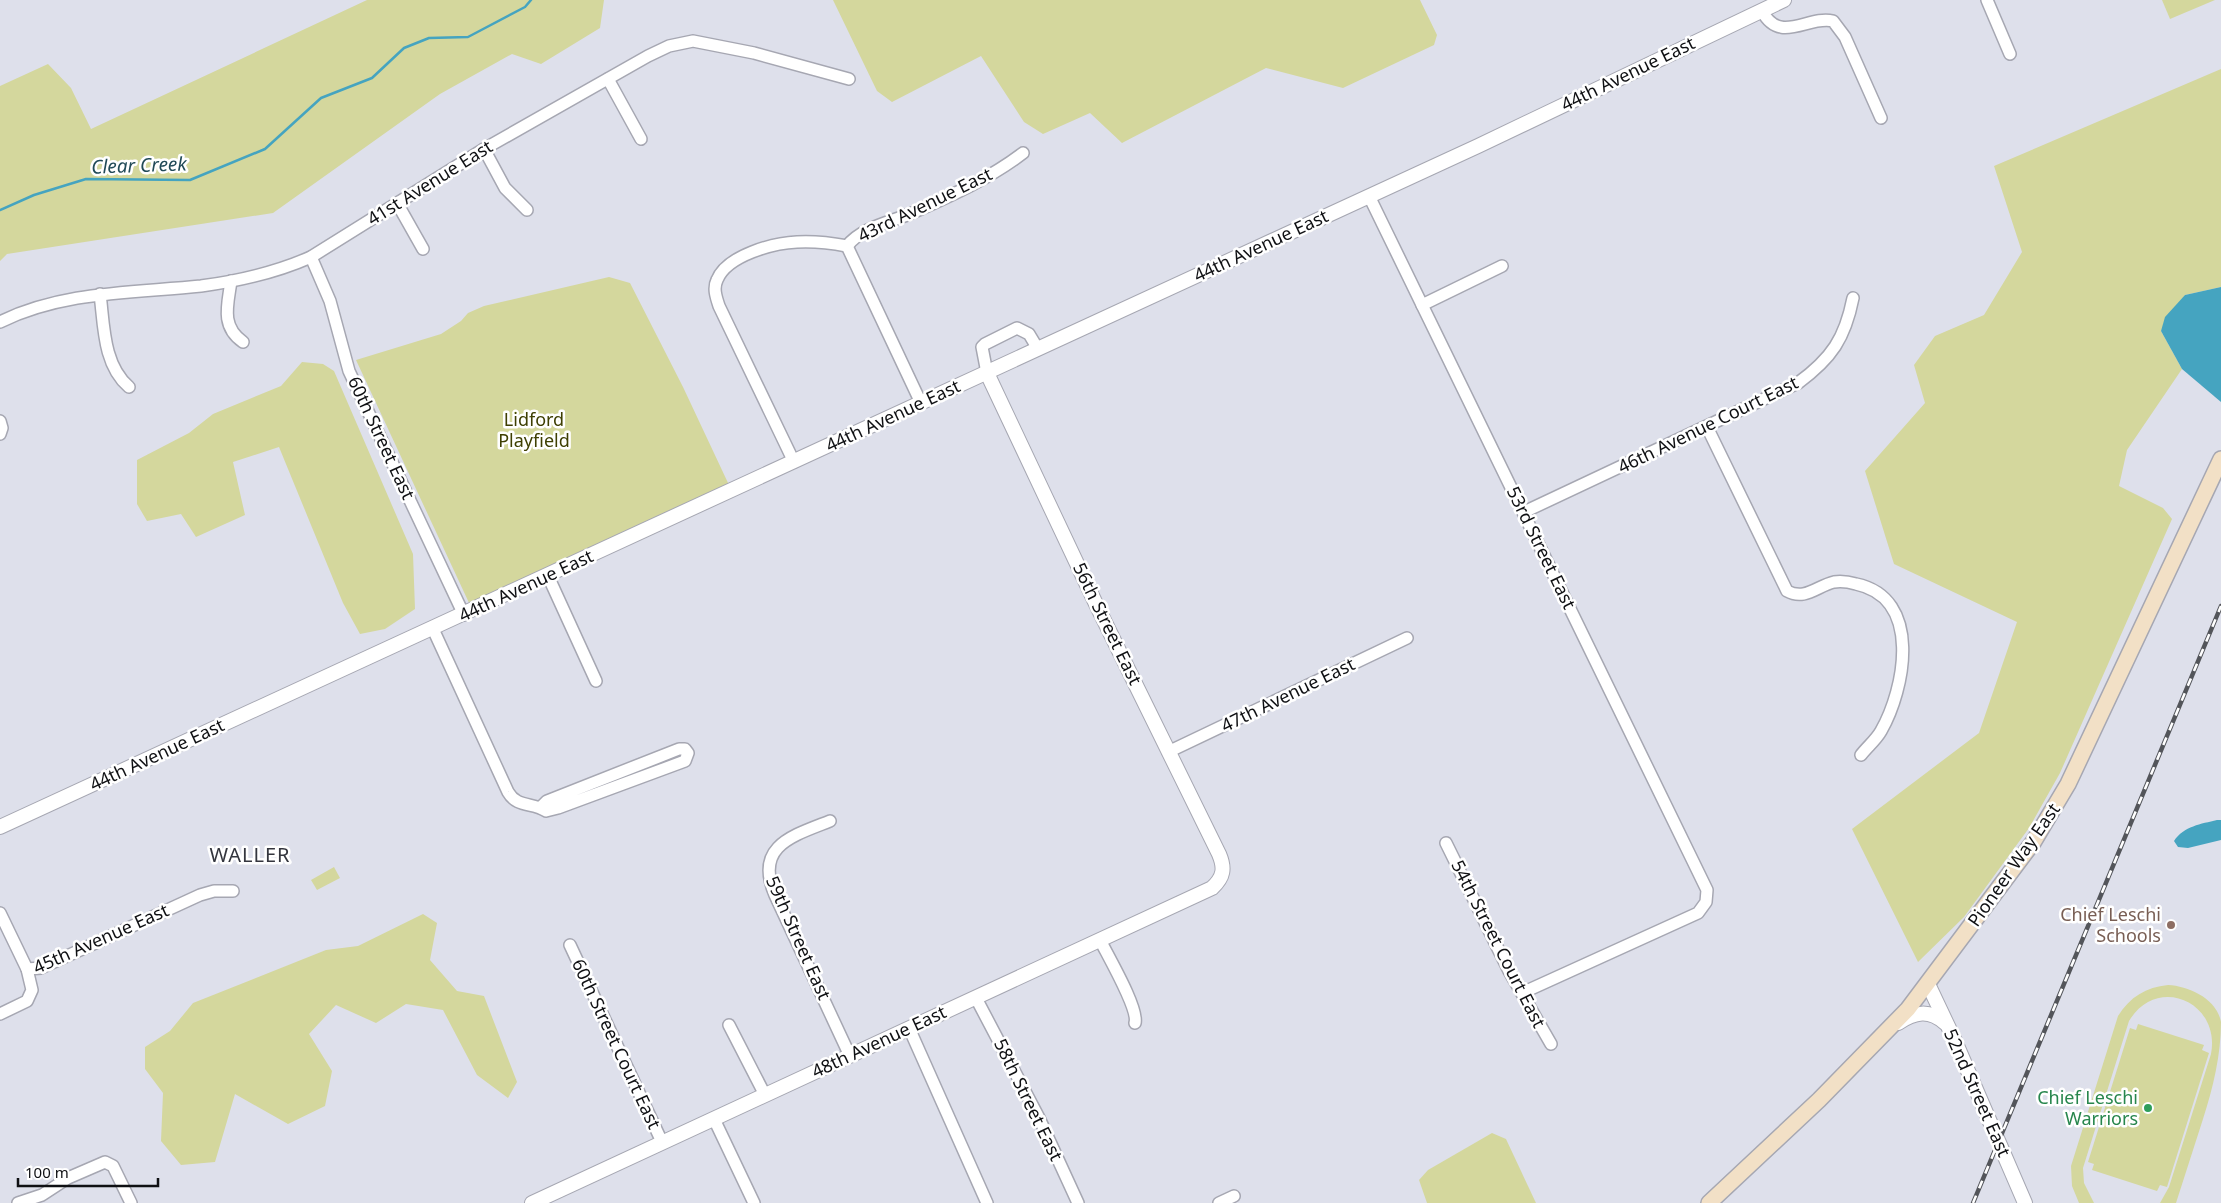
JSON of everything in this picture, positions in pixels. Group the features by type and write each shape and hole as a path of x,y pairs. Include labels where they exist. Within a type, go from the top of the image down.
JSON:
{"main road":[{"name":"Pioneer Way East","path":"1709,1203 1820,1100 1893,1026 1928,984 2034,841 2059,800 2221,459"}],"street":[{"name":"44th Avenue East","path":"0,827 464,615 1369,196 1784,0"},
{"path":"1987,0 2010,54"},
{"path":"1762,10 1766,20 1778,27 1833,21 1845,37 1880,118"},
{"name":"41st Avenue East","path":"0,322 56,304 100,294 231,281 282,269 311,257 484,149 669,46 693,41 754,53 849,79"},
{"path":"608,79 641,139"},
{"path":"484,149 505,188 527,210"},
{"name":"43rd Avenue East","path":"794,462 719,306 715,292 717,279 729,265 744,256 769,246 815,241 847,246 852,240 870,230 959,192 1023,153"},
{"name":"53rd Street East","path":"1369,196 1707,890 1706,902 1698,913 1522,993"},
{"path":"397,203 423,249"},
{"path":"847,246 921,403"},
{"name":"60th Street East","path":"311,257 330,301 349,371 464,615"},
{"path":"1422,305 1502,266"},
{"path":"231,281 226,317 236,337 243,342"},
{"path":"100,294 109,354 120,379 129,387"},
{"name":"46th Avenue Court East","path":"1524,512 1789,388 1807,376 1829,355 1844,332 1853,298"},
{"path":"988,372 982,347 1018,328 1029,334 1038,349"},
{"name":"56th Street East","path":"988,372 1168,752 1224,864 1222,875"},
{"path":"0,421 2,428 0,434"},
{"path":"1707,428 1787,591 1803,595 1834,582 1857,584 1879,594 1888,603 1898,621 1903,647 1898,690 1880,733 1861,755"},
{"path":"548,576 596,681"},
{"path":"433,629 508,792 520,803 546,811 569,805 685,761 688,753 685,749 680,749 547,801 541,808"},
{"name":"47th Avenue East","path":"1168,752 1407,638"},
{"name":"59th Street East","path":"830,821 783,841 770,860 768,873 775,895 850,1056"},
{"name":"54th Street Court East","path":"1446,843 1550,1044"},
{"name":"48th Avenue East","path":"533,1203 1212,888 1222,875"},
{"name":"45th Avenue East","path":"0,1014 30,998 32,988 26,969 44,967 200,895 214,891 233,891"},
{"path":"0,913 26,969"},
{"path":"1100,940 1132,1005 1136,1017 1135,1024"},
{"name":"60th Street Court East","path":"570,945 662,1142"},
{"name":"52nd Street East","path":"1928,984 2025,1203"},
{"name":"58th Street East","path":"976,998 1039,1118 1078,1203"},
{"path":"1893,1026 1904,1018 1923,1012 1934,1014 1947,1025"},
{"path":"728,1025 765,1095"},
{"path":"910,1028 987,1203"},
{"path":"714,1119 754,1203"},
{"path":"18,1203 42,1195 59,1183 106,1162 113,1166 131,1203"},
{"path":"1219,1203 1234,1196"}],"green space":[{"path":"367,0 604,0 600,28 541,64 512,54 440,94 273,213 7,254 0,261 0,86 48,64 71,88 91,129"},
{"path":"833,0 1420,0 1437,35 1434,45 1343,88 1266,68 1122,143 1090,113 1043,134 1024,122 981,56 892,102 877,91"},
{"path":"2162,0 2215,0 2170,19"},
{"path":"2221,69 2221,287 2185,295 2161,331 2182,369 2127,450 2119,486 2163,508 2172,519 2060,773 2029,828 1964,917 1918,962 1852,829 1979,733 2017,622 1894,564 1865,471 1925,403 1914,365 1935,336 1984,315 2022,252 1994,166"},
{"name":"Lidford Playfield","path":"609,277 630,283 683,387 729,485 470,605 356,360 441,334 461,321 468,313 484,306"},
{"path":"302,362 323,364 334,371 413,554 415,609 385,629 360,634 343,603 279,447 233,462 245,515 196,537 181,514 147,521 137,504 137,460 189,433 213,414 281,386"},
{"path":"334,867 340,878 317,890 311,880"},
{"path":"423,914 437,923 430,960 457,991 484,996 517,1082 508,1098 477,1075 443,1010 406,1004 376,1023 336,1005 309,1034 332,1071 325,1106 288,1124 235,1094 215,1162 181,1165 161,1141 163,1093 145,1069 145,1047 170,1031 193,1003 326,950 358,946"},
{"path":"2168,985 2185,988 2201,995 2214,1007 2221,1022 2220,1047 2213,1083 2176,1203 2160,1203 2169,1187 2211,1054 2211,1036 2206,1020 2197,1008 2184,1000 2170,997 2155,999 2141,1007 2129,1021 2083,1168 2084,1183 2094,1203 2079,1203 2072,1186 2071,1166 2118,1016 2128,1003 2139,994 2153,988"},
{"name":"Chief Leschi Warriors","path":"2138,1024 2204,1045 2202,1050 2209,1053 2167,1187 2160,1185 2157,1191 2092,1170 2094,1164 2088,1162 2130,1028 2136,1030"},
{"path":"1492,1133 1506,1139 1536,1203 1427,1203 1419,1180 1428,1170"}],"water":[{"path":"2221,287 2221,402 2182,369 2161,331 2165,317 2185,295"},
{"path":"2221,820 2221,840 2188,848 2178,847 2174,841 2188,829 2199,824"}],"waterway":[{"name":"Clear Creek","path":"0,210 34,195 86,179 190,180 265,149 321,98 372,78 404,48 429,38 468,37 525,7 531,0"}],"railway":[{"path":"1973,1203 2221,606"}],"place":[{"name":"Chief Leschi Schools","path":"2171,925"},
{"name":"Chief Leschi Warriors","path":"2148,1108"}],"district":[{"name":"WALLER","path":"250,855"}]}
